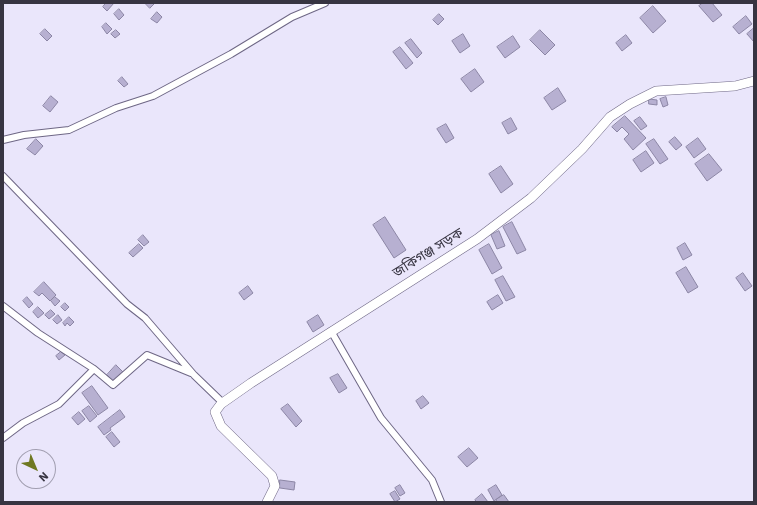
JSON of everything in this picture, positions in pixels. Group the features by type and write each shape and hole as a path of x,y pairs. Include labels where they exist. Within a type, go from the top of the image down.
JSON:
{"main road":[{"name":"জকিগঞ্জ সড়ক","path":"222,404 251,382 477,239 531,198 582,149 610,117 630,104 656,91 735,86 754,81"},
{"path":"222,404 215,412 221,426 272,476 275,486 267,502"}],"street":[{"path":"3,140 24,135 69,130 116,108 153,96 231,54 292,17 325,3"},
{"path":"3,176 127,304 145,318 194,375 222,404"},
{"path":"3,306 38,333 94,369 113,385 147,355 189,371 222,404"},
{"path":"331,331 381,418 432,480 441,502"},
{"path":"3,438 23,423 59,404 94,369"}],"building":[{"path":"106,3 114,3 107,11 103,7"},
{"path":"145,3 153,3 154,4 150,8"},
{"path":"703,3 712,3 722,15 713,22 699,6"},
{"path":"653,6 666,21 653,33 640,18"},
{"path":"119,9 124,15 119,20 114,14"},
{"path":"157,12 162,17 157,23 151,19"},
{"path":"439,14 444,19 438,25 433,20"},
{"path":"746,16 752,24 739,34 733,27"},
{"path":"106,23 112,29 107,34 102,27"},
{"path":"754,28 754,42 747,34"},
{"path":"45,29 52,36 47,41 40,34"},
{"path":"116,30 120,34 115,38 111,34"},
{"path":"540,30 555,45 545,55 530,40"},
{"path":"463,34 470,46 460,53 452,41"},
{"path":"626,35 632,43 622,51 616,43"},
{"path":"513,36 520,47 505,58 497,47"},
{"path":"411,39 422,53 417,58 405,43"},
{"path":"400,47 413,63 406,69 393,52"},
{"path":"475,69 484,82 471,92 461,79"},
{"path":"122,77 128,84 124,87 118,81"},
{"path":"558,88 566,101 552,110 544,98"},
{"path":"51,96 58,102 50,112 43,106"},
{"path":"666,97 668,105 663,107 660,99"},
{"path":"649,99 657,100 657,105 649,104"},
{"path":"625,116 646,138 633,150 624,139 629,134 622,127 617,132 612,127"},
{"path":"640,117 647,126 641,130 634,121"},
{"path":"511,118 517,129 508,134 502,123"},
{"path":"446,124 454,138 446,143 437,129"},
{"path":"675,137 682,145 676,150 669,142"},
{"path":"698,138 706,149 694,158 686,147"},
{"path":"36,139 43,146 35,155 27,149"},
{"path":"654,139 668,159 660,164 646,144"},
{"path":"646,151 654,163 641,172 633,160"},
{"path":"709,154 722,170 707,181 695,164"},
{"path":"501,166 513,184 501,193 489,174"},
{"path":"385,217 406,250 394,258 373,225"},
{"path":"512,222 526,250 517,254 503,227"},
{"path":"499,231 505,246 497,249 491,235"},
{"path":"143,235 149,242 144,246 138,240"},
{"path":"685,243 692,255 683,260 677,248"},
{"path":"139,244 143,248 133,257 129,253"},
{"path":"489,244 502,268 492,274 479,250"},
{"path":"686,267 698,287 688,293 676,273"},
{"path":"743,273 752,286 745,291 736,278"},
{"path":"503,276 515,297 506,301 495,280"},
{"path":"44,282 56,295 50,301 42,293 39,296 34,292"},
{"path":"248,286 253,293 244,300 239,293"},
{"path":"498,295 503,303 492,310 487,302"},
{"path":"27,297 33,304 29,308 23,301"},
{"path":"55,297 60,301 55,306 51,301"},
{"path":"65,303 69,307 65,311 61,307"},
{"path":"38,307 44,313 38,318 33,312"},
{"path":"51,310 55,314 49,319 45,315"},
{"path":"58,315 62,320 57,324 53,320"},
{"path":"318,315 324,325 313,332 307,322"},
{"path":"69,317 74,322 70,326 67,323 65,326 63,323"},
{"path":"61,352 65,355 59,360 56,356"},
{"path":"116,365 124,373 114,382 107,375"},
{"path":"338,374 347,388 339,393 330,378"},
{"path":"92,386 108,408 98,415 82,393"},
{"path":"423,396 429,403 421,409 416,401"},
{"path":"288,404 302,421 296,427 281,409"},
{"path":"89,406 97,416 90,422 82,411"},
{"path":"120,410 125,417 110,428 111,430 104,435 98,427"},
{"path":"79,412 85,419 78,425 72,418"},
{"path":"112,432 120,442 114,447 106,437"},
{"path":"469,448 478,458 467,467 458,457"},
{"path":"280,480 295,482 294,490 280,488"},
{"path":"400,485 405,493 400,496 395,488"},
{"path":"496,485 502,495 494,501 488,490"},
{"path":"395,491 400,499 395,502 390,494"},
{"path":"482,494 488,502 477,502 475,500"},
{"path":"504,495 509,502 497,502 496,500"}]}
